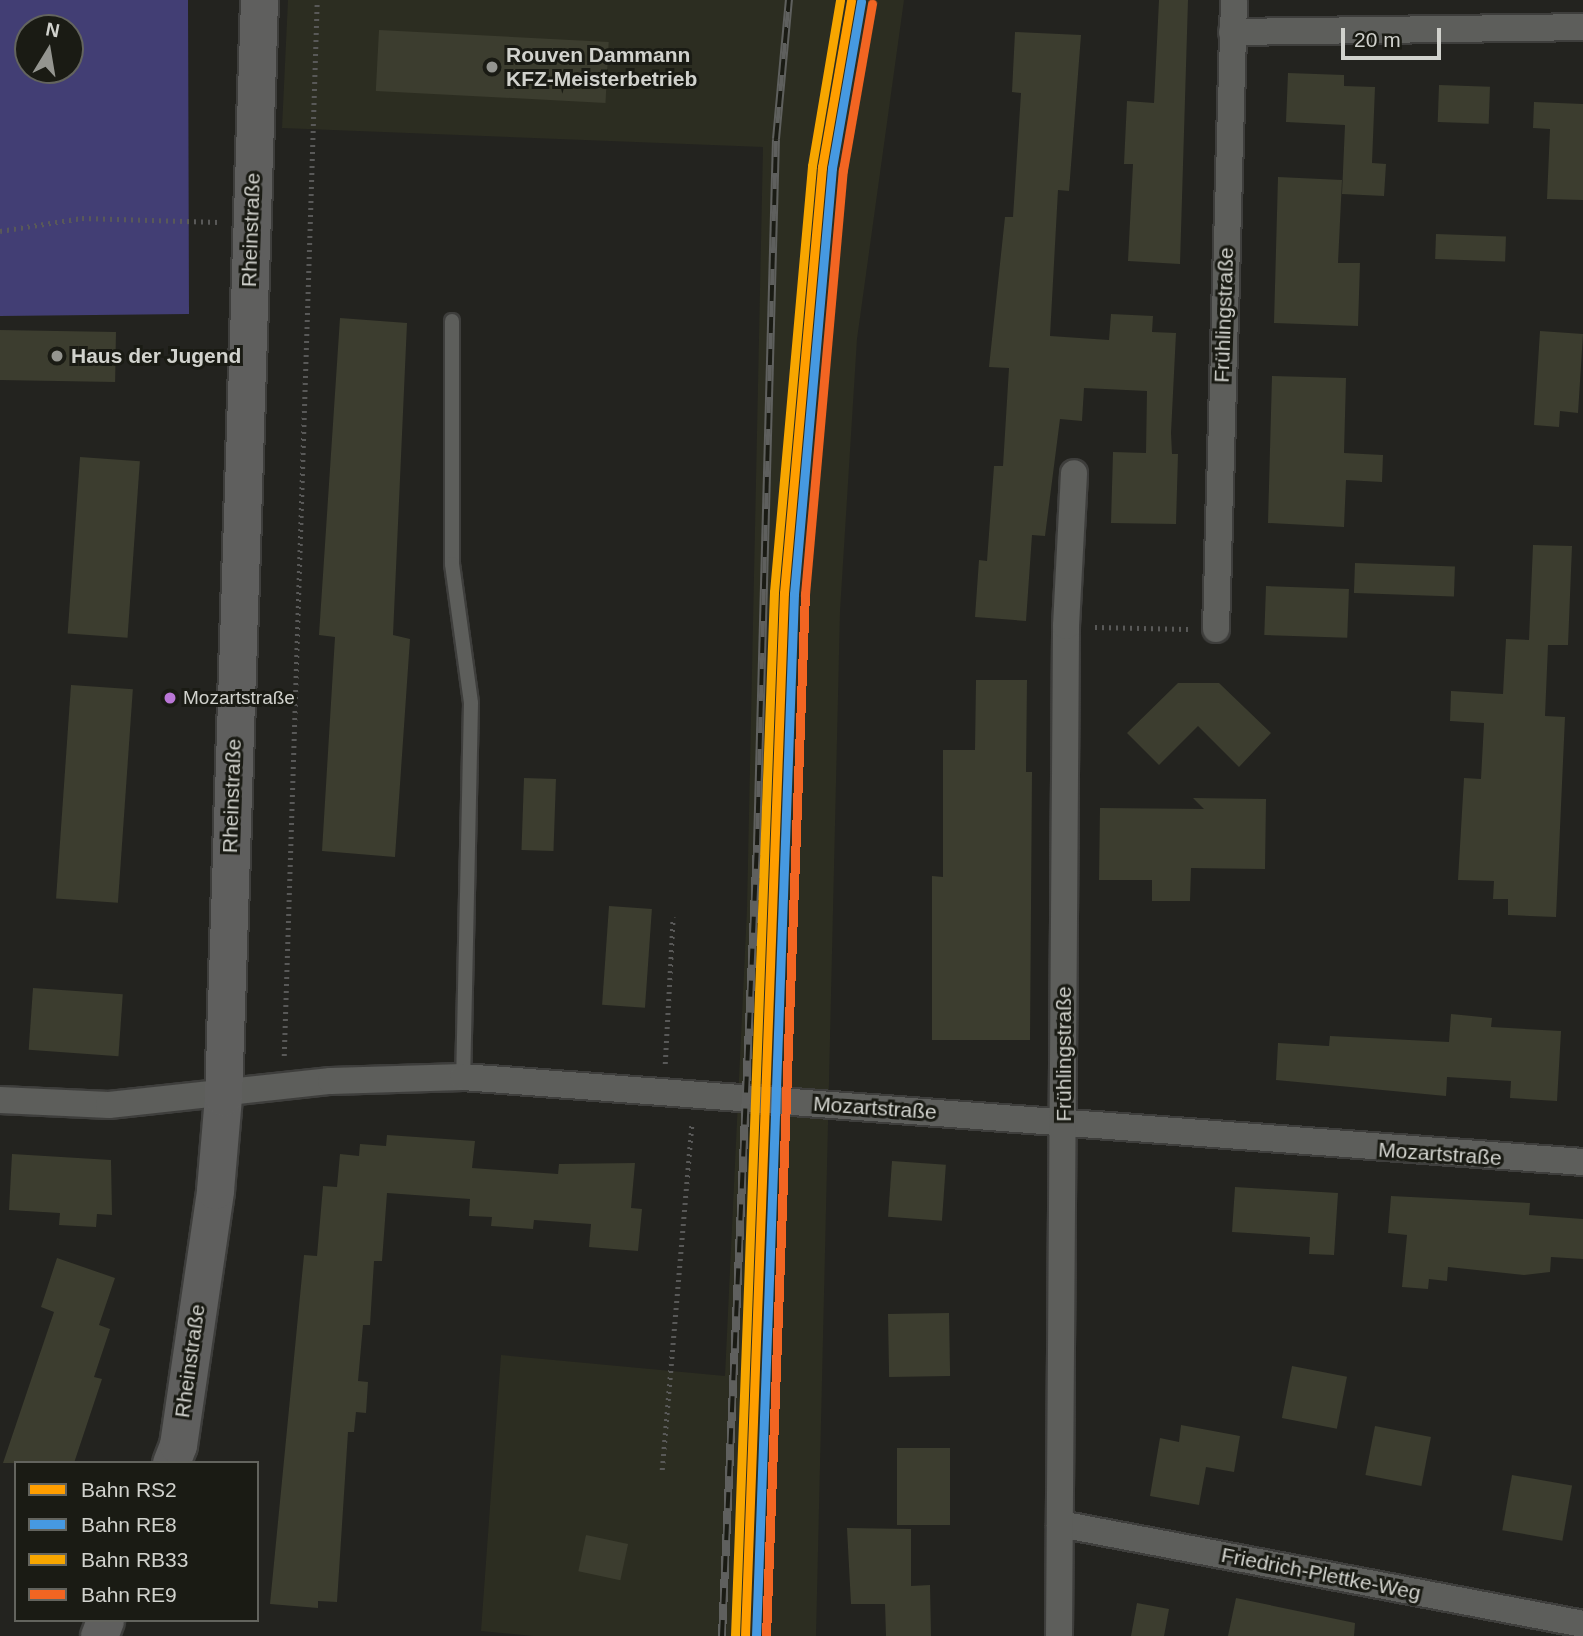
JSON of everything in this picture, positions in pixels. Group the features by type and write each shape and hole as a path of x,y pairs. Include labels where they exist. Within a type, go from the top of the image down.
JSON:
{"main road":[{"name":"Rheinstraße","path":"172,1461 178,1445 211,1217 223,1097 259,0"}],"street":[{"name":"Frühlingstraße","path":"1216,629 1234,0"},
{"path":"1232,32 1583,27"},
{"name":"Frühlingstraße","path":"1059,1636 1066,626 1074,473"},
{"name":"Mozartstraße","path":"0,1100 109,1105 223,1097 282,1088 463,1077 1063,1120 1343,1148 1583,1163"},
{"name":"Friedrich-Plettke-Weg","path":"1060,1524 1583,1624"}],"lane":[{"path":"452,321 452,564 471,703 463,1077"}],"path":[{"path":"282,1088 317,0"},
{"path":"0,232 82,218 251,224"},
{"path":"1066,626 1216,629"},
{"path":"664,1093 673,917"},
{"path":"662,1470 694,1095"}],"shaded area":[{"path":"0,0 188,0 189,314 0,316"},
{"path":"288,0 904,0 857,339 840,611 816,1636 533,1636 481,1631 501,1355 725,1376 747,909 763,147 282,128"}],"building":[{"path":"1159,0 1188,0 1180,264 1128,261 1133,164 1124,164 1127,101 1154,103"},
{"name":"Rouven Dammann KFZ-Meisterbetrieb","path":"379,30 609,42 605,103 376,91"},
{"path":"1015,32 1081,35 1069,191 1058,190 1050,336 1109,340 1111,314 1153,316 1152,332 1176,333 1171,433 1172,454 1178,454 1176,524 1111,523 1113,452 1146,453 1147,391 1084,388 1082,421 1060,419 1045,536 1032,535 1026,621 975,617 979,560 987,561 994,466 1003,466 1009,368 989,367 1005,217 1013,217 1021,93 1012,92"},
{"path":"1288,73 1344,75 1344,86 1375,87 1372,163 1386,164 1384,196 1342,194 1345,125 1286,122"},
{"path":"1439,85 1490,87 1489,124 1438,122"},
{"path":"1534,102 1583,104 1583,200 1547,199 1550,129 1533,128"},
{"path":"1278,177 1342,180 1338,263 1360,263 1358,326 1274,323"},
{"path":"1436,234 1506,236 1505,261 1435,259"},
{"path":"340,318 407,323 393,635 410,639 395,857 322,851 335,637 319,635"},
{"name":"Haus der Jugend","path":"0,330 116,332 115,382 0,380"},
{"path":"1540,331 1583,334 1578,413 1560,411 1559,427 1534,425"},
{"path":"1272,376 1346,378 1344,453 1383,455 1382,482 1346,480 1344,527 1268,523"},
{"path":"80,457 140,461 128,638 68,634"},
{"path":"1533,545 1572,546 1568,645 1548,645 1545,716 1565,717 1556,917 1508,915 1508,899 1493,899 1494,881 1458,880 1464,778 1481,779 1484,723 1450,721 1451,691 1503,694 1506,639 1529,640"},
{"path":"1355,563 1455,566 1454,596 1354,593"},
{"path":"1266,586 1349,589 1347,638 1264,635"},
{"path":"976,680 1027,680 1026,772 1032,772 1030,1040 932,1040 932,876 943,877 943,750 975,750"},
{"path":"1178,683 1219,683 1271,733 1239,767 1198,726 1159,765 1127,733"},
{"path":"71,685 133,689 118,903 56,898"},
{"path":"524,778 556,779 553,851 521,850"},
{"path":"1193,798 1266,799 1265,869 1191,868 1190,901 1152,901 1152,880 1099,880 1100,808 1204,809"},
{"path":"609,906 652,909 645,1008 602,1005"},
{"path":"33,988 123,994 118,1056 29,1050"},
{"path":"1451,1014 1492,1018 1491,1027 1561,1031 1557,1101 1510,1098 1511,1081 1447,1077 1446,1096 1276,1080 1278,1043 1329,1046 1330,1036 1449,1042"},
{"path":"387,1135 475,1141 472,1168 558,1174 559,1164 635,1163 631,1208 642,1209 638,1251 589,1247 591,1224 534,1220 533,1229 491,1226 492,1217 469,1216 470,1199 387,1193 382,1261 374,1261 370,1325 363,1325 358,1381 368,1382 366,1413 356,1412 354,1432 348,1432 337,1602 318,1601 318,1608 270,1604 304,1255 317,1256 323,1186 337,1187 340,1154 359,1156 360,1144 386,1146"},
{"path":"12,1154 111,1160 112,1215 97,1214 96,1227 59,1225 60,1213 9,1210"},
{"path":"892,1161 946,1165 942,1221 888,1217"},
{"path":"1235,1187 1338,1193 1334,1255 1309,1254 1310,1237 1232,1232"},
{"path":"1391,1196 1530,1203 1529,1215 1583,1219 1583,1259 1551,1257 1550,1272 1524,1275 1448,1267 1447,1281 1429,1279 1428,1289 1402,1287 1407,1235 1388,1233"},
{"path":"57,1258 115,1278 99,1325 110,1329 94,1377 102,1379 75,1461 3,1463 54,1312 41,1307"},
{"path":"949,1313 950,1376 889,1377 888,1314"},
{"path":"1292,1366 1347,1377 1337,1429 1282,1418"},
{"path":"1181,1425 1240,1436 1234,1472 1206,1467 1199,1505 1150,1496 1160,1438 1179,1442"},
{"path":"1375,1426 1431,1437 1421,1486 1365,1475"},
{"path":"897,1448 950,1448 950,1525 897,1525"},
{"path":"1512,1475 1572,1486 1562,1541 1502,1530"},
{"path":"847,1528 911,1529 911,1586 930,1585 931,1636 886,1636 885,1604 851,1604"},
{"path":"586,1535 628,1544 620,1580 578,1571"},
{"path":"1236,1598 1355,1623 1354,1636 1228,1636"},
{"path":"1137,1603 1169,1609 1164,1636 1131,1636"}],"railway":[{"path":"722,1636 757,845 776,139 789,0"}],"rail line":[{"name":"RB33","path":"735,1636 774,592 812,166 840,0"},
{"name":"RS2","path":"745,1636 784,593 822,167 851,0"},
{"name":"RE8","path":"756,1636 794,594 832,168 861,2"},
{"name":"RE9","path":"766,1636 805,594 843,170 872,4"}],"place":[{"name":"Rouven Dammann KFZ-Meisterbetrieb","path":"492,67"},
{"name":"Haus der Jugend","path":"57,356"},
{"name":"Mozartstraße","path":"170,698"}]}
